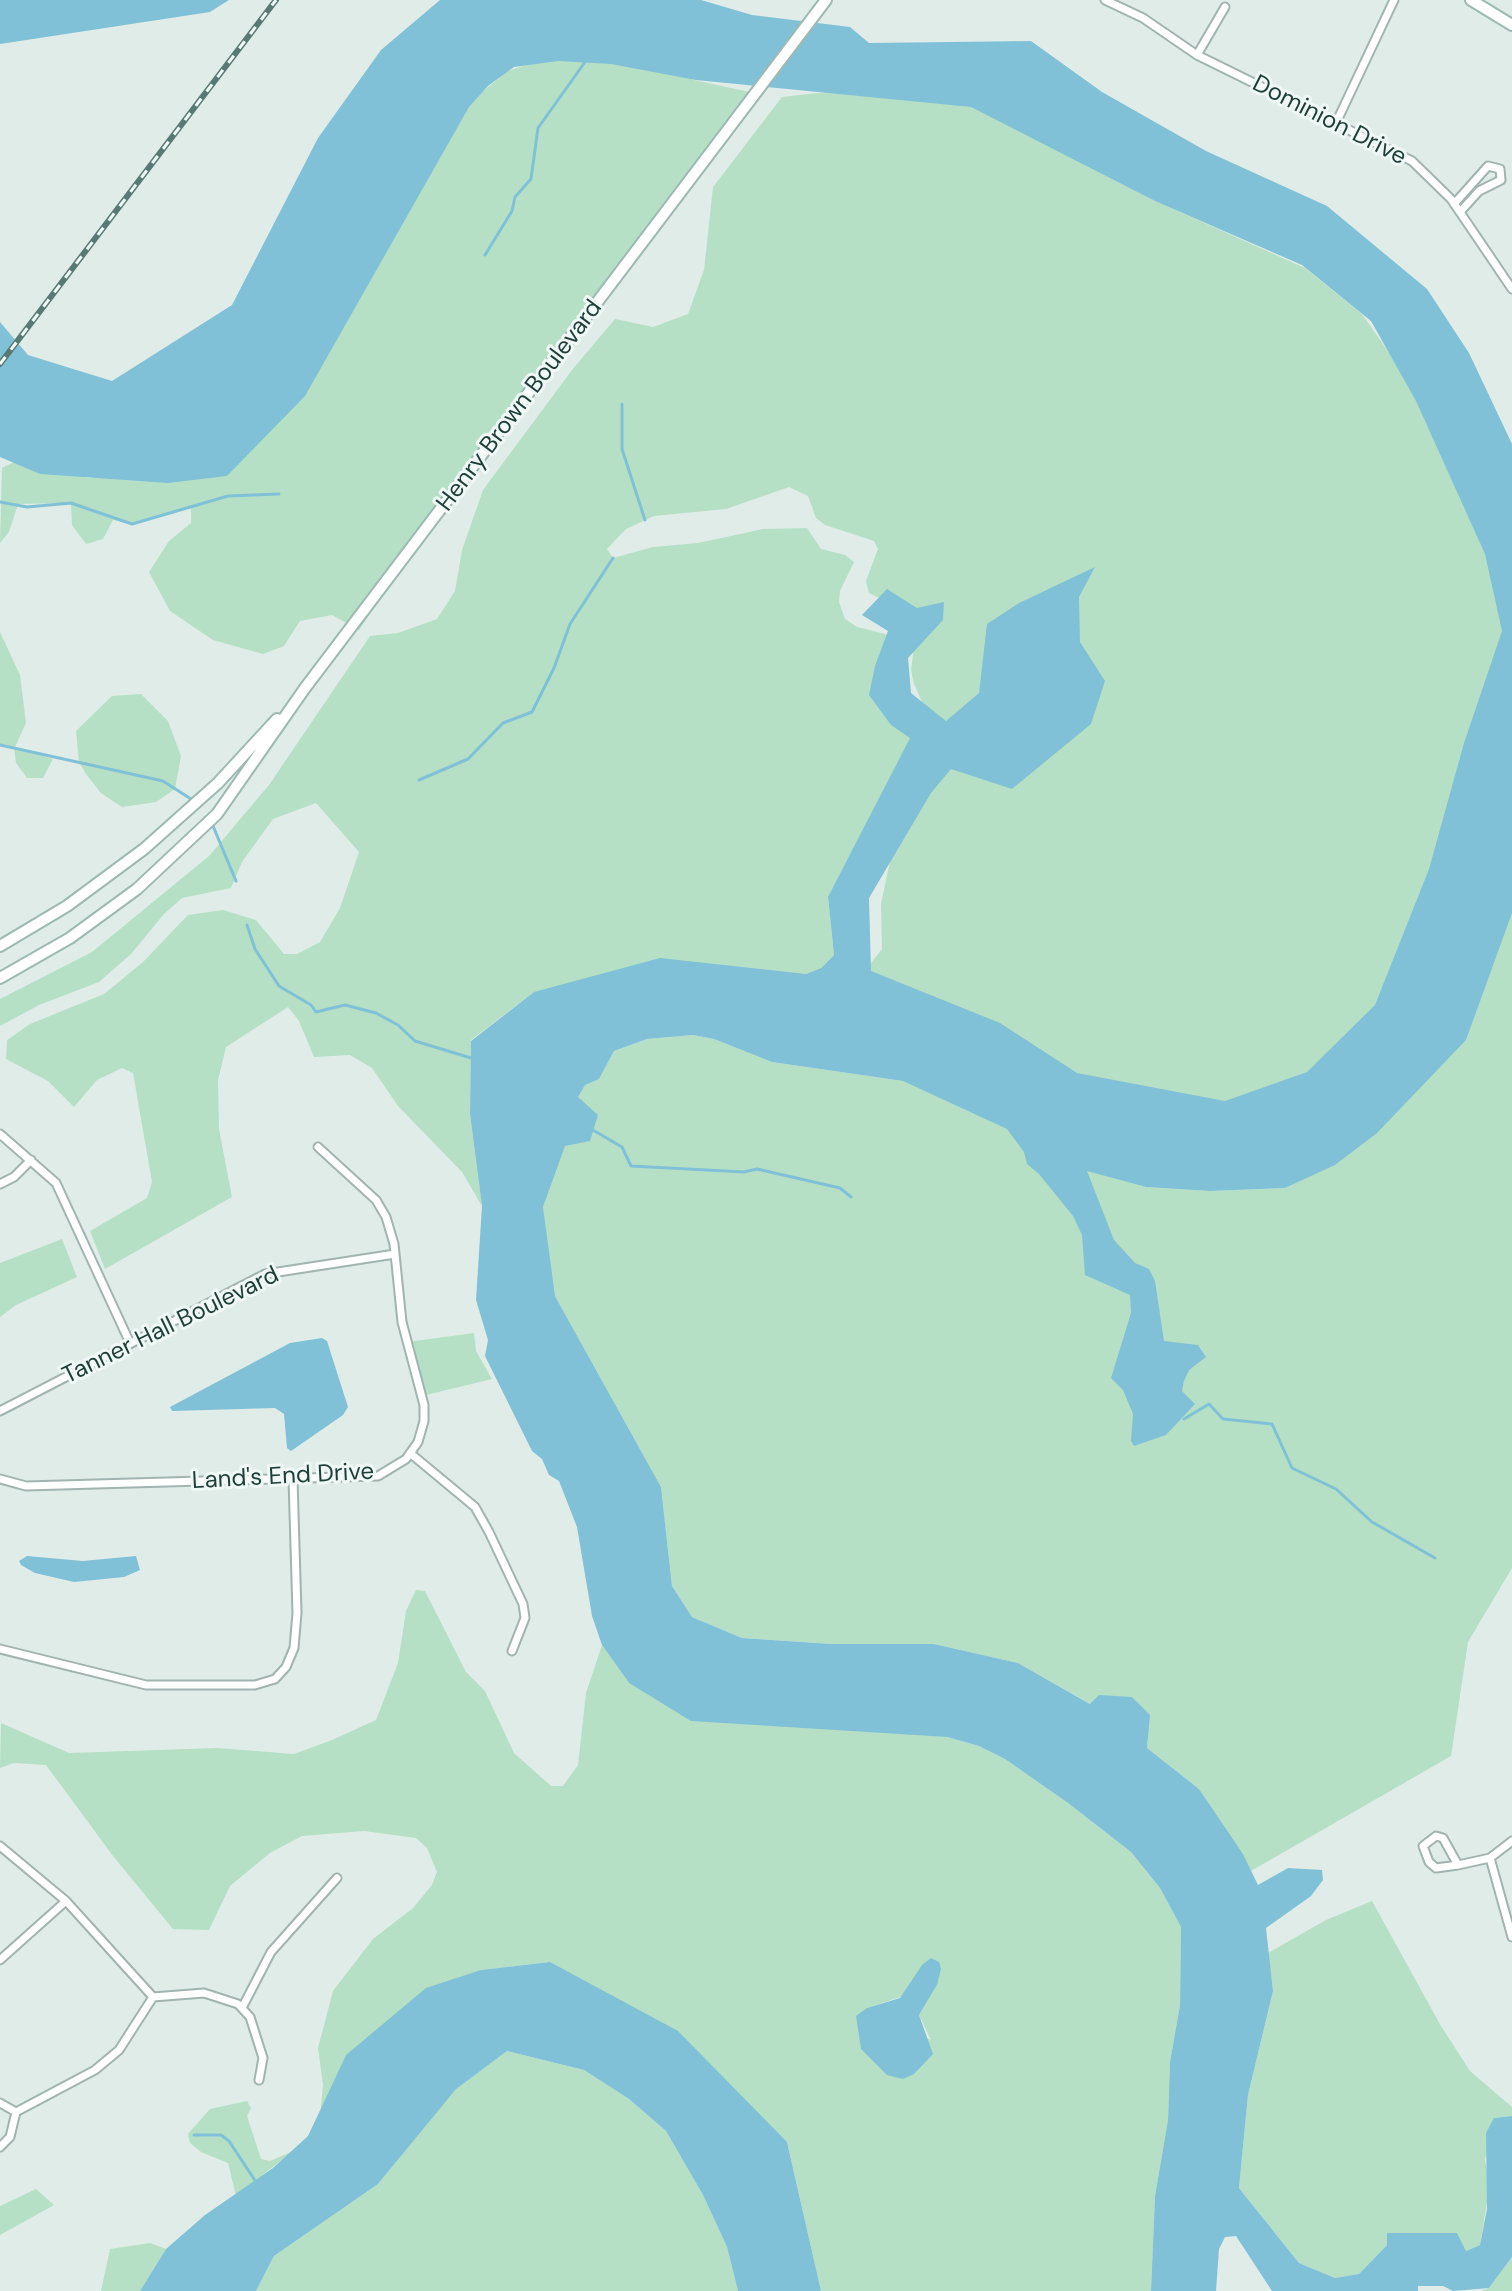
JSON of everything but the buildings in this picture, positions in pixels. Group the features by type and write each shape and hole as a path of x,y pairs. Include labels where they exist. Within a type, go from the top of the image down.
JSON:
{"main road":[{"path":"1471,0 1512,25"},
{"name":"Henry Brown Boulevard","path":"0,978 70,938 137,889 217,814 305,688 823,4"},
{"name":"Henry Brown Boulevard","path":"0,946 67,906 144,849 218,783 305,688"}],"street":[{"name":"Dominion Drive","path":"1105,0 1143,18 1197,55 1412,161 1454,204 1512,289"},
{"path":"1336,123 1394,0"},
{"path":"1197,55 1225,7"},
{"path":"1454,204 1476,188 1460,212"},
{"path":"0,1134 56,1183 130,1343"},
{"path":"318,1147 376,1200 386,1217 395,1254 402,1322 424,1405 424,1421 418,1442 410,1453 475,1507 489,1532 523,1604 525,1618 512,1651"},
{"path":"0,1184 14,1177 31,1160"},
{"name":"Tanner Hall Boulevard","path":"0,1411 265,1274 395,1254"},
{"name":"Land's End Drive","path":"0,1479 26,1486 378,1476 394,1469 410,1453"},
{"path":"0,1649 146,1685 255,1685 275,1679 286,1667 294,1648 297,1613 293,1479"},
{"path":"1458,1865 1443,1838 1436,1836 1423,1846 1429,1862 1436,1868 1458,1865 1490,1858 1512,1841"},
{"path":"0,1846 66,1901 153,1997"},
{"path":"1490,1858 1512,1937"},
{"path":"242,2008 255,1990 271,1952 337,1878"},
{"path":"0,1960 66,1901"},
{"path":"153,1997 204,1993 242,2008 250,2017 263,2058 259,2080"},
{"path":"0,2147 10,2137 16,2112 95,2070 119,2050 153,1997"},
{"path":"0,2103 16,2112"}],"green space":[{"path":"557,55 673,70 694,80 759,94 416,546 359,630 332,615 300,621 284,646 263,654 213,640 170,611 149,572 169,541 191,523 191,507 132,524 113,520 103,539 86,544 72,525 71,503 18,504 9,532 0,543 2,468 14,462 88,478 137,477 342,330 470,102 508,71"},
{"path":"836,91 963,93 1153,200 1305,268 1362,314 1397,364 1461,481 1510,625 1376,1030 1207,1139 863,973 882,949 881,904 893,847 952,722 939,719 925,708 914,684 911,670 918,617 869,593 866,581 878,549 874,541 825,525 816,518 808,496 789,487 726,509 654,516 626,529 607,549 613,558 653,547 698,543 763,529 807,528 821,549 845,555 854,562 840,591 839,602 845,619 857,627 889,635 921,740 828,898 834,955 821,968 806,974 534,992 471,1040 470,1114 482,1206 462,1172 398,1106 372,1068 350,1055 314,1057 299,1021 288,1007 226,1047 218,1080 219,1129 232,1197 105,1269 90,1231 147,1198 152,1182 133,1073 122,1068 97,1080 74,1107 48,1081 6,1059 7,1040 30,1024 104,994 143,962 188,915 223,910 256,920 284,954 297,954 320,942 340,908 359,852 316,803 273,819 242,862 231,888 182,898 164,914 131,954 99,982 39,1005 0,1026 0,999 92,952 209,856 269,785 370,636 398,633 437,619 455,591 462,550 483,490 572,370 615,319 653,327 688,314 704,270 713,187 782,97"},
{"path":"0,632 20,675 26,723 15,747 53,759 43,778 27,778 16,763 14,748 0,745"},
{"path":"141,694 168,721 181,756 175,789 156,802 122,807 101,793 86,774 79,762 76,731 112,696"},
{"path":"1512,907 1512,1568 1468,1642 1451,1756 1251,1871 1199,1789 1147,1748 1149,1715 1091,1704 1018,1663 934,1644 831,1644 742,1638 692,1617 672,1586 661,1487 555,1296 550,1269 543,1207 578,1097 585,1084 599,1079 614,1051 647,1039 693,1035 714,1039 772,1062 903,1081 970,1104 1087,1170 1146,1187 1210,1191 1285,1188 1466,1040"},
{"path":"62,1239 77,1277 16,1305 0,1317 0,1263"},
{"path":"474,1333 476,1351 492,1379 422,1396 407,1342"},
{"path":"416,1590 425,1591 466,1672 485,1691 514,1753 551,1786 563,1786 578,1765 586,1693 602,1645 629,1683 903,1733 947,1737 979,1746 1005,1759 1131,1852 1160,1888 1181,1927 1180,2005 1170,2062 1168,2120 1155,2196 1151,2291 821,2291 787,2142 550,1962 481,1970 346,2055 320,2117 323,2085 318,2048 333,1991 373,1939 413,1908 432,1885 437,1872 427,1848 416,1838 364,1831 302,1836 270,1853 230,1886 209,1930 173,1929 113,1856 46,1765 14,1763 0,1768 1,1723 69,1753 217,1748 294,1754 332,1740 376,1720 398,1663 406,1611","holes":["937,1985 919,2015 931,2040 867,2008"]},
{"path":"1372,1901 1441,2026 1470,2071 1512,2107 1512,2116 1494,2118 1485,2160 1490,2184 1480,2245 1466,2251 1387,2234 1387,2245 1359,2274 1335,2278 1299,2263 1239,2188 1248,2095 1273,1991 1268,1953 1326,1920"},
{"path":"507,2051 584,2070 629,2099 666,2131 703,2195 727,2247 738,2291 256,2291 274,2256 378,2184 456,2088"},
{"path":"247,2101 251,2108 247,2116 261,2159 270,2161 293,2151 236,2196 228,2163 201,2152 190,2143 188,2134 210,2109"},
{"path":"36,2189 54,2205 0,2235 0,2206"},
{"path":"150,2243 166,2249 140,2291 101,2291 110,2249"},
{"path":"1512,2257 1512,2291 1481,2291 1489,2288"}],"water":[{"path":"0,0 229,0 210,12 0,44"},
{"path":"440,0 701,0 752,15 850,27 869,43 1031,41 1102,92 1206,151 1327,206 1427,289 1469,353 1512,444 1512,913 1466,1040 1377,1133 1335,1165 1285,1188 1210,1191 1146,1187 1087,1171 1114,1240 1135,1263 1149,1269 1155,1281 1164,1341 1198,1345 1206,1357 1189,1370 1184,1381 1182,1391 1195,1404 1166,1435 1134,1446 1131,1441 1133,1414 1123,1390 1111,1378 1131,1313 1130,1295 1085,1275 1082,1235 1073,1216 1027,1164 1024,1152 1007,1129 903,1081 772,1062 714,1039 693,1035 647,1039 614,1051 599,1079 585,1085 578,1097 598,1115 590,1141 565,1146 543,1207 555,1296 661,1487 672,1586 692,1617 742,1638 831,1644 934,1644 1018,1663 1090,1704 1099,1695 1132,1697 1150,1715 1147,1748 1199,1789 1243,1854 1258,1885 1288,1868 1322,1870 1323,1880 1311,1896 1266,1928 1273,1991 1248,2095 1239,2188 1299,2263 1335,2278 1359,2274 1387,2245 1387,2233 1457,2233 1466,2251 1480,2245 1487,2209 1486,2133 1494,2118 1512,2116 1512,2257 1489,2288 1453,2291 1443,2286 1418,2286 1418,2291 1272,2291 1236,2236 1225,2237 1219,2249 1216,2291 1151,2291 1155,2196 1168,2120 1170,2062 1180,2005 1181,1927 1160,1888 1131,1852 1005,1759 979,1746 947,1737 691,1721 629,1683 602,1645 592,1616 577,1527 559,1481 549,1475 542,1459 532,1451 485,1356 488,1340 476,1300 482,1206 470,1114 471,1041 534,992 660,958 806,974 821,968 834,955 828,897 910,738 891,725 869,695 875,666 888,631 862,615 887,589 917,608 944,602 943,620 908,658 911,693 946,721 979,693 987,624 1019,603 1095,567 1079,597 1080,642 1105,681 1091,724 1012,789 951,769 931,793 869,898 871,971 1000,1023 1077,1073 1225,1101 1307,1072 1375,1005 1429,869 1464,743 1502,631 1485,554 1416,401 1371,321 1302,265 1155,201 971,107 696,80 611,64 558,61 514,67 488,86 469,107 305,396 227,476 168,483 40,474 0,457 0,322 28,355 112,381 232,305 318,138 381,50"},
{"path":"322,1338 327,1341 348,1407 343,1415 291,1451 287,1448 284,1414 275,1408 172,1411 170,1407 290,1343"},
{"path":"27,1556 83,1561 136,1556 140,1570 124,1577 74,1582 35,1573 19,1561"},
{"path":"931,1958 939,1962 941,1969 937,1985 919,2015 933,2054 914,2074 903,2079 887,2075 861,2049 856,2016 867,2008 900,1998 922,1965"},
{"path":"550,1962 678,2031 787,2142 821,2291 738,2291 727,2247 703,2195 666,2131 629,2099 584,2070 507,2051 456,2089 378,2184 274,2256 256,2291 140,2291 166,2249 205,2215 273,2168 308,2136 346,2055 426,1988 481,1970"}],"waterway":[{"path":"485,255 512,211 515,197 531,179 538,128 585,62"},
{"path":"622,404 622,449 645,520"},
{"path":"0,502 27,507 71,503 132,524 228,496 279,494"},
{"path":"419,780 468,759 503,723 532,712 554,668 570,624 613,558"},
{"path":"0,745 163,781 191,799"},
{"path":"213,826 236,881"},
{"path":"247,925 255,949 279,986 311,1005 316,1012 345,1005 376,1013 398,1025 415,1041 471,1058"},
{"path":"593,1130 622,1147 631,1166 744,1172 757,1169 840,1188 851,1197"},
{"path":"1184,1419 1209,1404 1223,1419 1272,1424 1292,1468 1336,1489 1372,1522 1435,1558"},
{"path":"194,2135 221,2135 229,2141 256,2182"}],"railway":[{"path":"0,364 276,0"}]}
